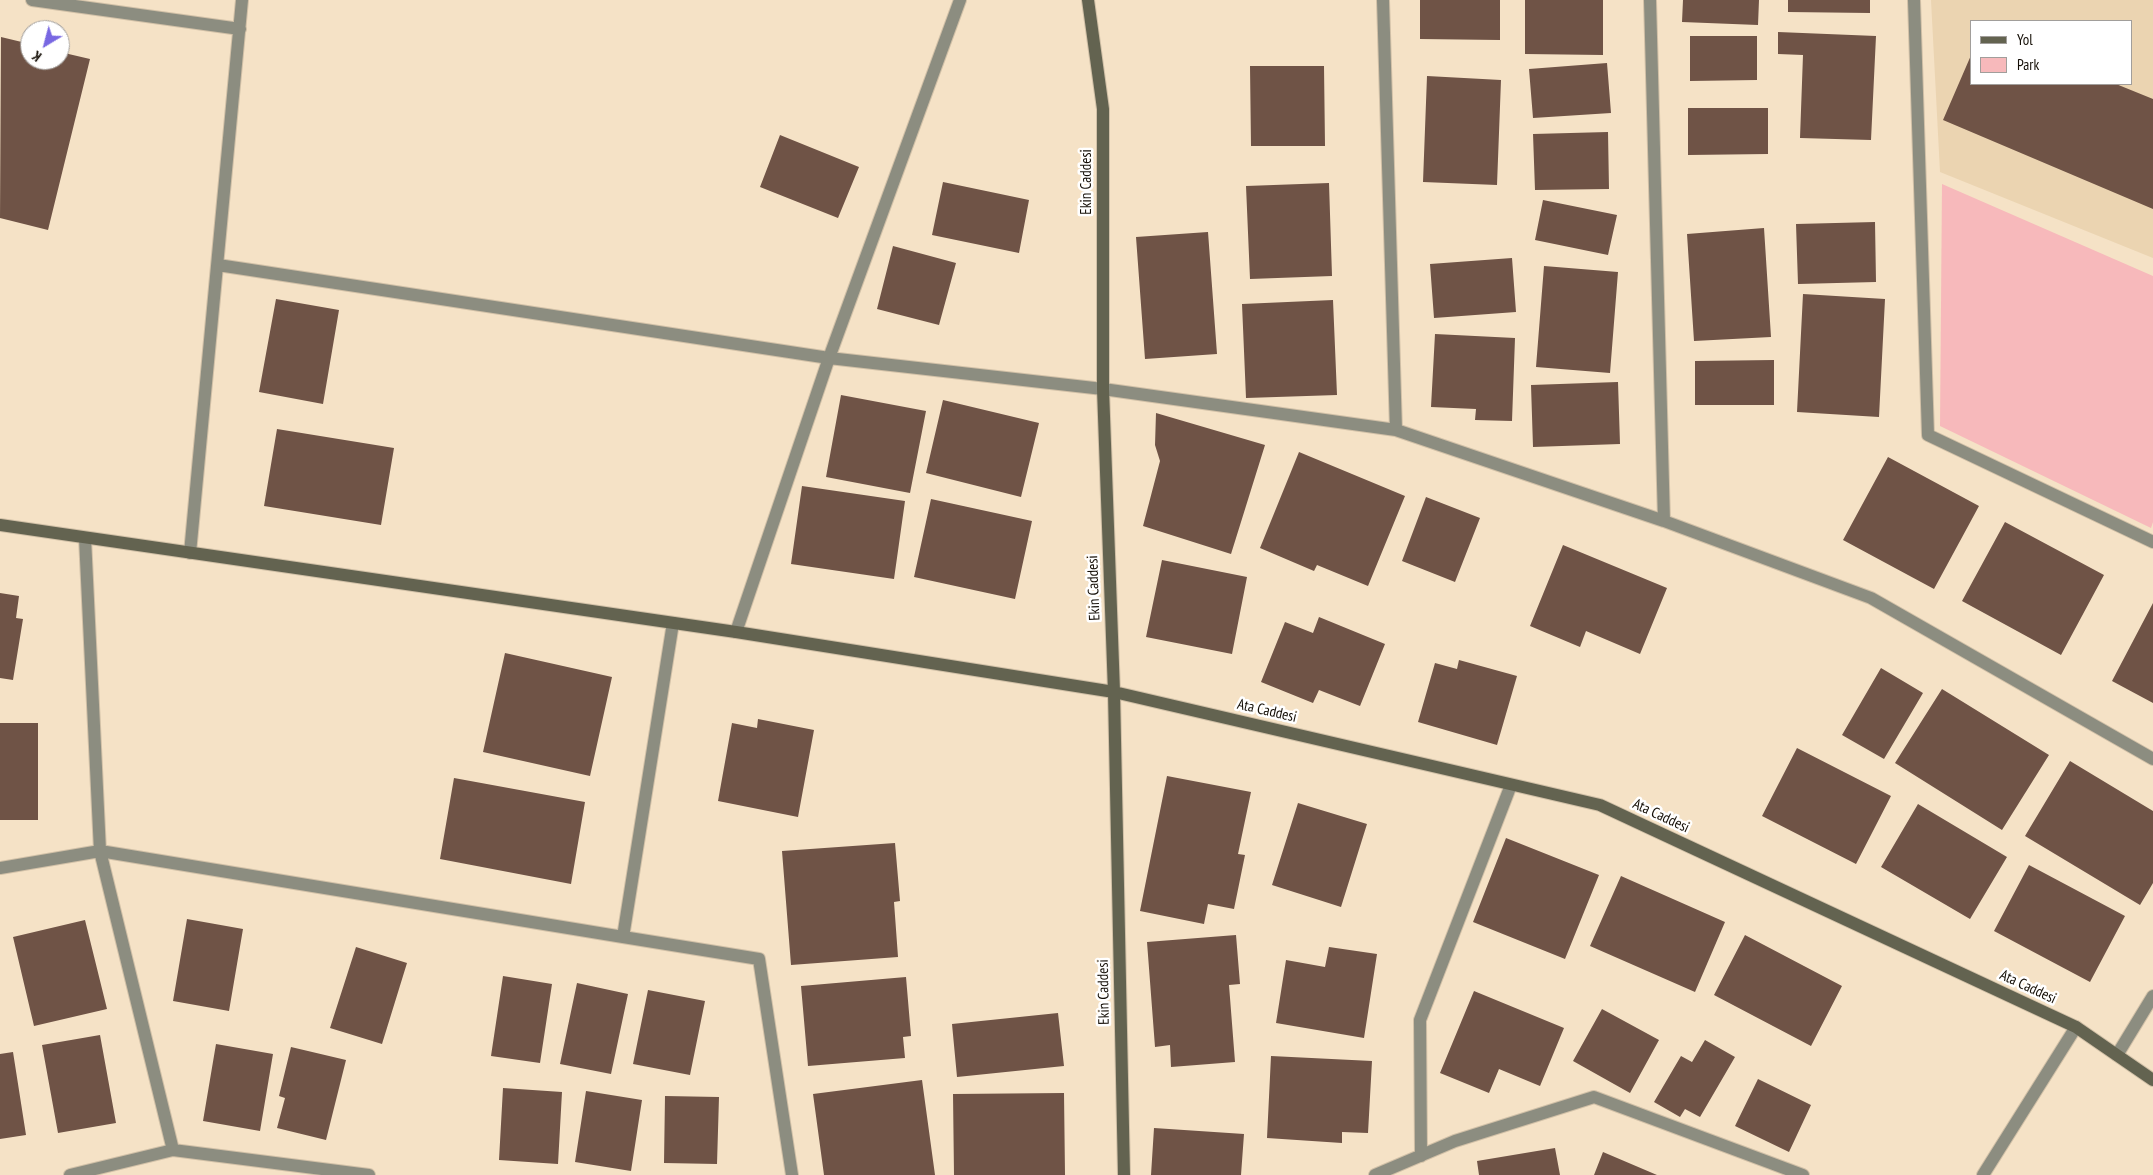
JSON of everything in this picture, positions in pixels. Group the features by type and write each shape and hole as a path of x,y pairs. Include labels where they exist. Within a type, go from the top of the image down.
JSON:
{"street":[{"path":"32,0 240,29"},
{"path":"190,553 242,0"},
{"path":"736,632 829,358 960,0"},
{"name":"Ekin Caddesi","path":"1088,0 1103,109 1103,389 1114,692 1124,1175"},
{"path":"1383,0 1396,430"},
{"path":"1650,0 1664,522"},
{"path":"1914,0 1928,435 2153,542"},
{"path":"218,265 829,358 1103,389 1396,430 1664,522 1872,598 2153,759"},
{"name":"Ata Caddesi","path":"0,525 736,632 1114,692 1600,805 2076,1027 2153,1080"},
{"path":"85,538 100,852 173,1150"},
{"path":"623,937 673,623"},
{"path":"1421,1156 1420,1020 1511,785"},
{"path":"0,868 100,852 759,959 792,1175"},
{"path":"2117,1055 2153,996"},
{"path":"1983,1175 2076,1027"},
{"path":"1375,1175 1455,1141 1594,1097 1803,1175"},
{"path":"70,1175 173,1150 370,1175"}],"shaded area":[{"path":"1931,0 2153,0 2153,258 1940,172"}],"green space":[{"path":"1942,184 2153,276 2153,522 2151,528 1940,426"}],"building":[{"path":"1420,0 1500,0 1500,40 1420,39"},
{"path":"1525,0 1603,0 1603,55 1525,54"},
{"path":"1683,0 1759,0 1758,25 1682,22"},
{"path":"1788,0 1870,0 1870,13 1788,12"},
{"path":"1778,32 1876,36 1871,140 1800,138 1803,55 1778,54"},
{"path":"1690,36 1757,36 1757,80 1690,81"},
{"path":"1,37 20,42 20,70 70,70 70,54 90,59 48,230 0,218"},
{"path":"1970,58 1970,85 2118,85 2153,99 2153,209 1943,120"},
{"path":"1607,63 1611,113 1533,118 1529,69"},
{"path":"1250,66 1324,66 1325,146 1251,146"},
{"path":"1427,76 1501,80 1497,185 1423,182"},
{"path":"1688,108 1768,108 1768,154 1688,155"},
{"path":"1608,132 1609,189 1535,190 1533,134"},
{"path":"780,135 859,167 838,218 760,187"},
{"path":"943,182 1029,200 1019,253 932,235"},
{"path":"1329,183 1332,276 1250,279 1246,186"},
{"path":"1543,200 1617,215 1608,255 1535,240"},
{"path":"1875,222 1876,282 1798,284 1796,224"},
{"path":"1764,228 1771,337 1694,341 1687,234"},
{"path":"1208,232 1217,354 1145,359 1136,237"},
{"path":"893,246 956,263 939,325 877,309"},
{"path":"1512,258 1516,312 1434,318 1430,264"},
{"path":"1544,266 1618,272 1610,373 1536,367"},
{"path":"1803,294 1885,299 1879,417 1797,412"},
{"path":"276,299 339,310 323,404 259,392"},
{"path":"1333,300 1337,395 1246,398 1242,304"},
{"path":"1435,334 1515,338 1512,421 1475,420 1476,409 1431,407"},
{"path":"1774,360 1774,405 1695,405 1695,361"},
{"path":"1618,382 1620,444 1533,447 1531,385"},
{"path":"841,395 926,411 910,493 826,477"},
{"path":"943,400 1039,423 1021,497 926,473"},
{"path":"1156,413 1265,445 1231,554 1143,526 1160,461 1155,445"},
{"path":"277,429 394,448 381,525 264,506"},
{"path":"1299,452 1405,496 1368,586 1317,565 1314,571 1260,548"},
{"path":"1888,457 1979,506 1934,589 1843,540"},
{"path":"802,486 905,501 894,579 791,564"},
{"path":"1426,497 1480,518 1455,582 1402,561"},
{"path":"931,499 1032,521 1015,599 914,577"},
{"path":"2005,522 2104,575 2061,655 1962,601"},
{"path":"1563,545 1667,588 1640,654 1586,631 1580,647 1530,626"},
{"path":"1162,560 1247,577 1232,654 1146,637"},
{"path":"0,593 19,596 16,618 23,619 13,680 0,678"},
{"path":"2153,603 2153,703 2112,681"},
{"path":"1319,617 1385,644 1360,706 1319,690 1313,703 1261,682 1285,622 1313,633"},
{"path":"505,653 612,677 590,776 483,752"},
{"path":"1459,660 1517,676 1497,745 1418,722 1435,663 1457,669"},
{"path":"1881,668 1923,693 1884,759 1842,735"},
{"path":"1942,689 2049,755 2002,830 1895,763"},
{"path":"758,719 814,730 798,817 718,801 732,723 757,728"},
{"path":"0,723 38,723 38,820 0,820"},
{"path":"1797,748 1891,796 1856,864 1762,816"},
{"path":"2070,761 2153,811 2153,883 2140,905 2025,836"},
{"path":"1167,776 1251,792 1238,854 1245,855 1234,909 1208,904 1204,924 1140,911"},
{"path":"454,778 585,802 571,884 440,859"},
{"path":"1298,803 1367,824 1341,907 1272,885"},
{"path":"1918,804 2007,857 1970,919 1881,867"},
{"path":"1506,838 1599,875 1565,959 1473,922"},
{"path":"895,843 900,901 894,902 898,957 791,965 782,851"},
{"path":"2029,865 2125,916 2090,982 1994,931"},
{"path":"1621,876 1725,922 1695,992 1590,946"},
{"path":"187,919 243,929 229,1011 173,1001"},
{"path":"85,920 107,1009 34,1026 13,937"},
{"path":"1236,935 1240,984 1229,985 1235,1062 1171,1067 1170,1045 1155,1047 1147,942"},
{"path":"1745,935 1842,986 1811,1046 1714,995"},
{"path":"356,947 407,963 382,1044 330,1028"},
{"path":"1329,947 1377,954 1364,1038 1276,1023 1286,960 1325,967"},
{"path":"503,976 552,984 540,1063 491,1056"},
{"path":"906,977 911,1036 903,1037 905,1058 808,1066 801,986"},
{"path":"577,983 628,994 611,1074 560,1064"},
{"path":"648,990 705,1001 690,1075 633,1064"},
{"path":"1474,991 1564,1028 1540,1086 1499,1069 1489,1093 1440,1073"},
{"path":"1602,1009 1659,1040 1630,1093 1573,1061"},
{"path":"1058,1013 1064,1066 957,1077 952,1024"},
{"path":"100,1035 116,1123 58,1133 42,1045"},
{"path":"1705,1040 1735,1057 1700,1117 1685,1109 1680,1117 1654,1102 1681,1056 1692,1062"},
{"path":"216,1044 273,1054 260,1131 203,1121"},
{"path":"291,1047 346,1060 326,1140 277,1128 285,1098 279,1096"},
{"path":"13,1052 26,1135 0,1139 0,1054"},
{"path":"1271,1056 1372,1061 1368,1133 1342,1132 1342,1143 1267,1138"},
{"path":"1758,1079 1811,1105 1789,1152 1735,1126"},
{"path":"922,1080 935,1175 824,1175 813,1094"},
{"path":"503,1088 562,1092 558,1164 499,1160"},
{"path":"586,1091 642,1100 631,1171 575,1162"},
{"path":"1064,1093 1065,1175 954,1175 953,1094"},
{"path":"665,1096 719,1097 717,1164 664,1163"},
{"path":"1154,1128 1244,1134 1241,1175 1151,1175"},
{"path":"1555,1148 1560,1175 1479,1175 1477,1161"},
{"path":"1603,1152 1657,1175 1594,1175"}]}
